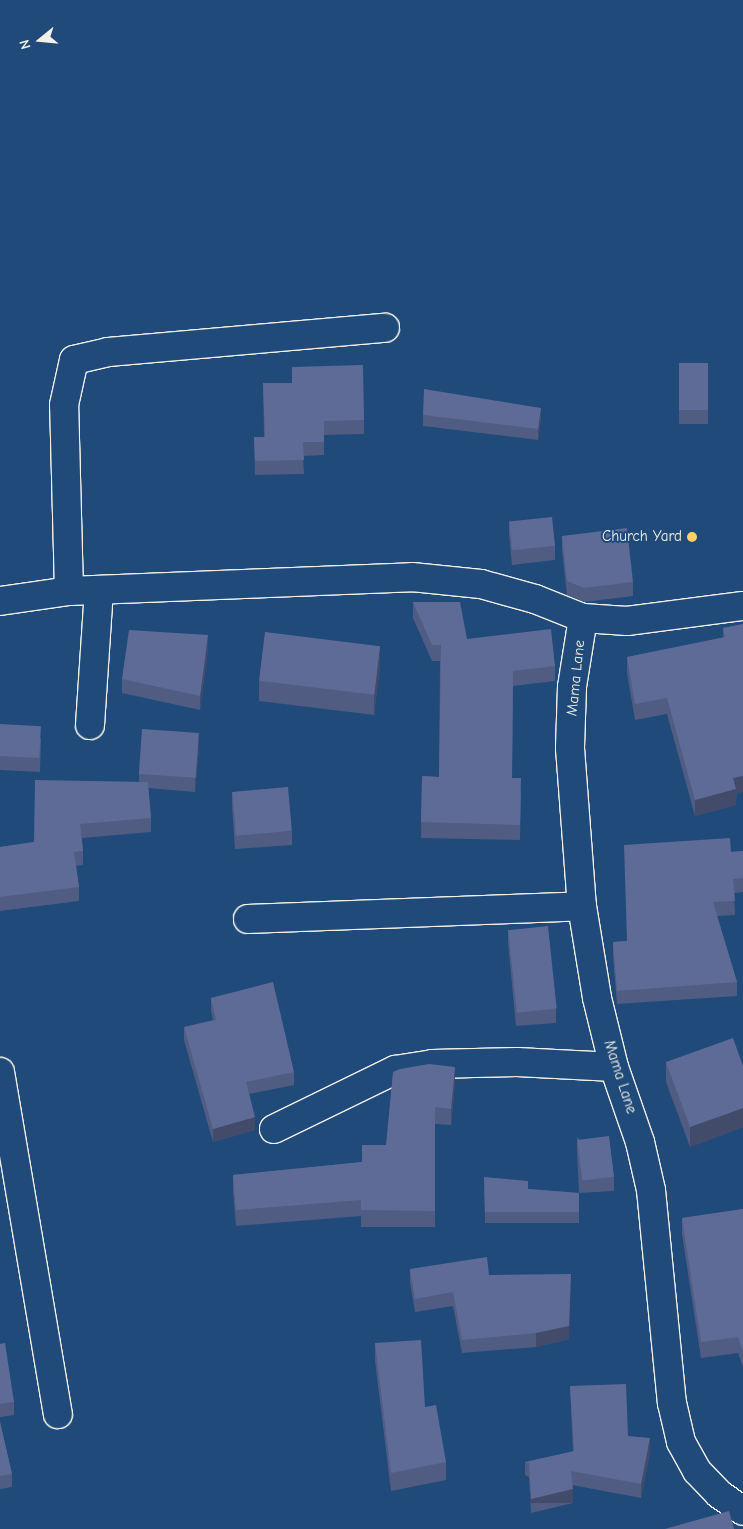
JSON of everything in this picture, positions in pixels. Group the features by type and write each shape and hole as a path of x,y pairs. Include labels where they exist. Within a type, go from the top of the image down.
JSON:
{"street":[{"path":"68,591 64,405 74,360 108,352 385,328"},
{"path":"0,601 68,591 412,577 481,584 535,599 582,618 626,621 743,606"},
{"path":"90,725 100,590"},
{"name":"Mama Lane","path":"582,618 572,687 570,748 582,906 597,998 614,1067 640,1142 651,1190 672,1403 681,1442 697,1471 743,1511"},
{"path":"248,919 582,906"},
{"path":"274,1129 395,1070 432,1064 518,1062 614,1067"},
{"path":"0,1072 58,1414"}],"building":[{"path":"679,363 708,363 708,410 679,410"},
{"path":"363,365 364,420 324,421 324,442 303,442 304,460 255,461 254,437 265,437 263,383 292,383 292,367"},
{"path":"424,389 541,408 538,429 423,415"},
{"path":"552,517 555,546 512,550 509,521"},
{"path":"627,528 633,582 584,588 567,581 562,536"},
{"path":"413,602 460,602 467,639 551,629 555,666 513,671 512,778 521,778 520,825 421,822 422,776 439,777 441,645 432,645"},
{"path":"743,624 743,776 733,778 736,789 695,800 667,698 635,704 627,657 725,637 723,628"},
{"path":"129,630 208,635 200,696 122,679"},
{"path":"265,632 380,646 374,695 259,681"},
{"path":"0,724 41,726 39,758 0,756"},
{"path":"142,729 199,733 196,778 139,774"},
{"path":"35,780 148,782 151,818 80,824 83,851 74,852 79,887 0,897 0,847 34,842"},
{"path":"288,787 292,831 236,836 232,792"},
{"path":"730,838 731,852 743,851 743,878 733,879 735,901 713,902 737,982 617,991 613,942 627,941 624,845"},
{"path":"548,926 557,1009 517,1013 508,930"},
{"path":"273,982 294,1072 246,1082 255,1117 213,1129 184,1027 216,1020 211,998"},
{"path":"733,1038 743,1066 743,1108 690,1127 666,1062"},
{"path":"429,1064 455,1067 451,1109 435,1107 435,1211 361,1210 361,1200 236,1210 233,1175 362,1162 362,1145 386,1145 393,1072"},
{"path":"609,1136 614,1177 582,1181 577,1140"},
{"path":"484,1177 528,1181 528,1189 579,1193 579,1212 485,1212"},
{"path":"743,1209 743,1352 738,1337 701,1342 682,1218"},
{"path":"487,1257 489,1275 571,1274 569,1326 536,1333 462,1340 453,1292 415,1299 410,1269"},
{"path":"421,1340 425,1407 436,1405 446,1462 391,1473 375,1343"},
{"path":"5,1343 14,1402 0,1404 0,1344"},
{"path":"626,1384 628,1436 650,1438 641,1484 571,1471 573,1489 531,1499 529,1463 525,1462 574,1451 570,1386"},
{"path":"0,1422 12,1474 0,1476"},
{"path":"729,1511 734,1529 665,1529"}],"place":[{"name":"Church Yard","path":"692,537"}]}
